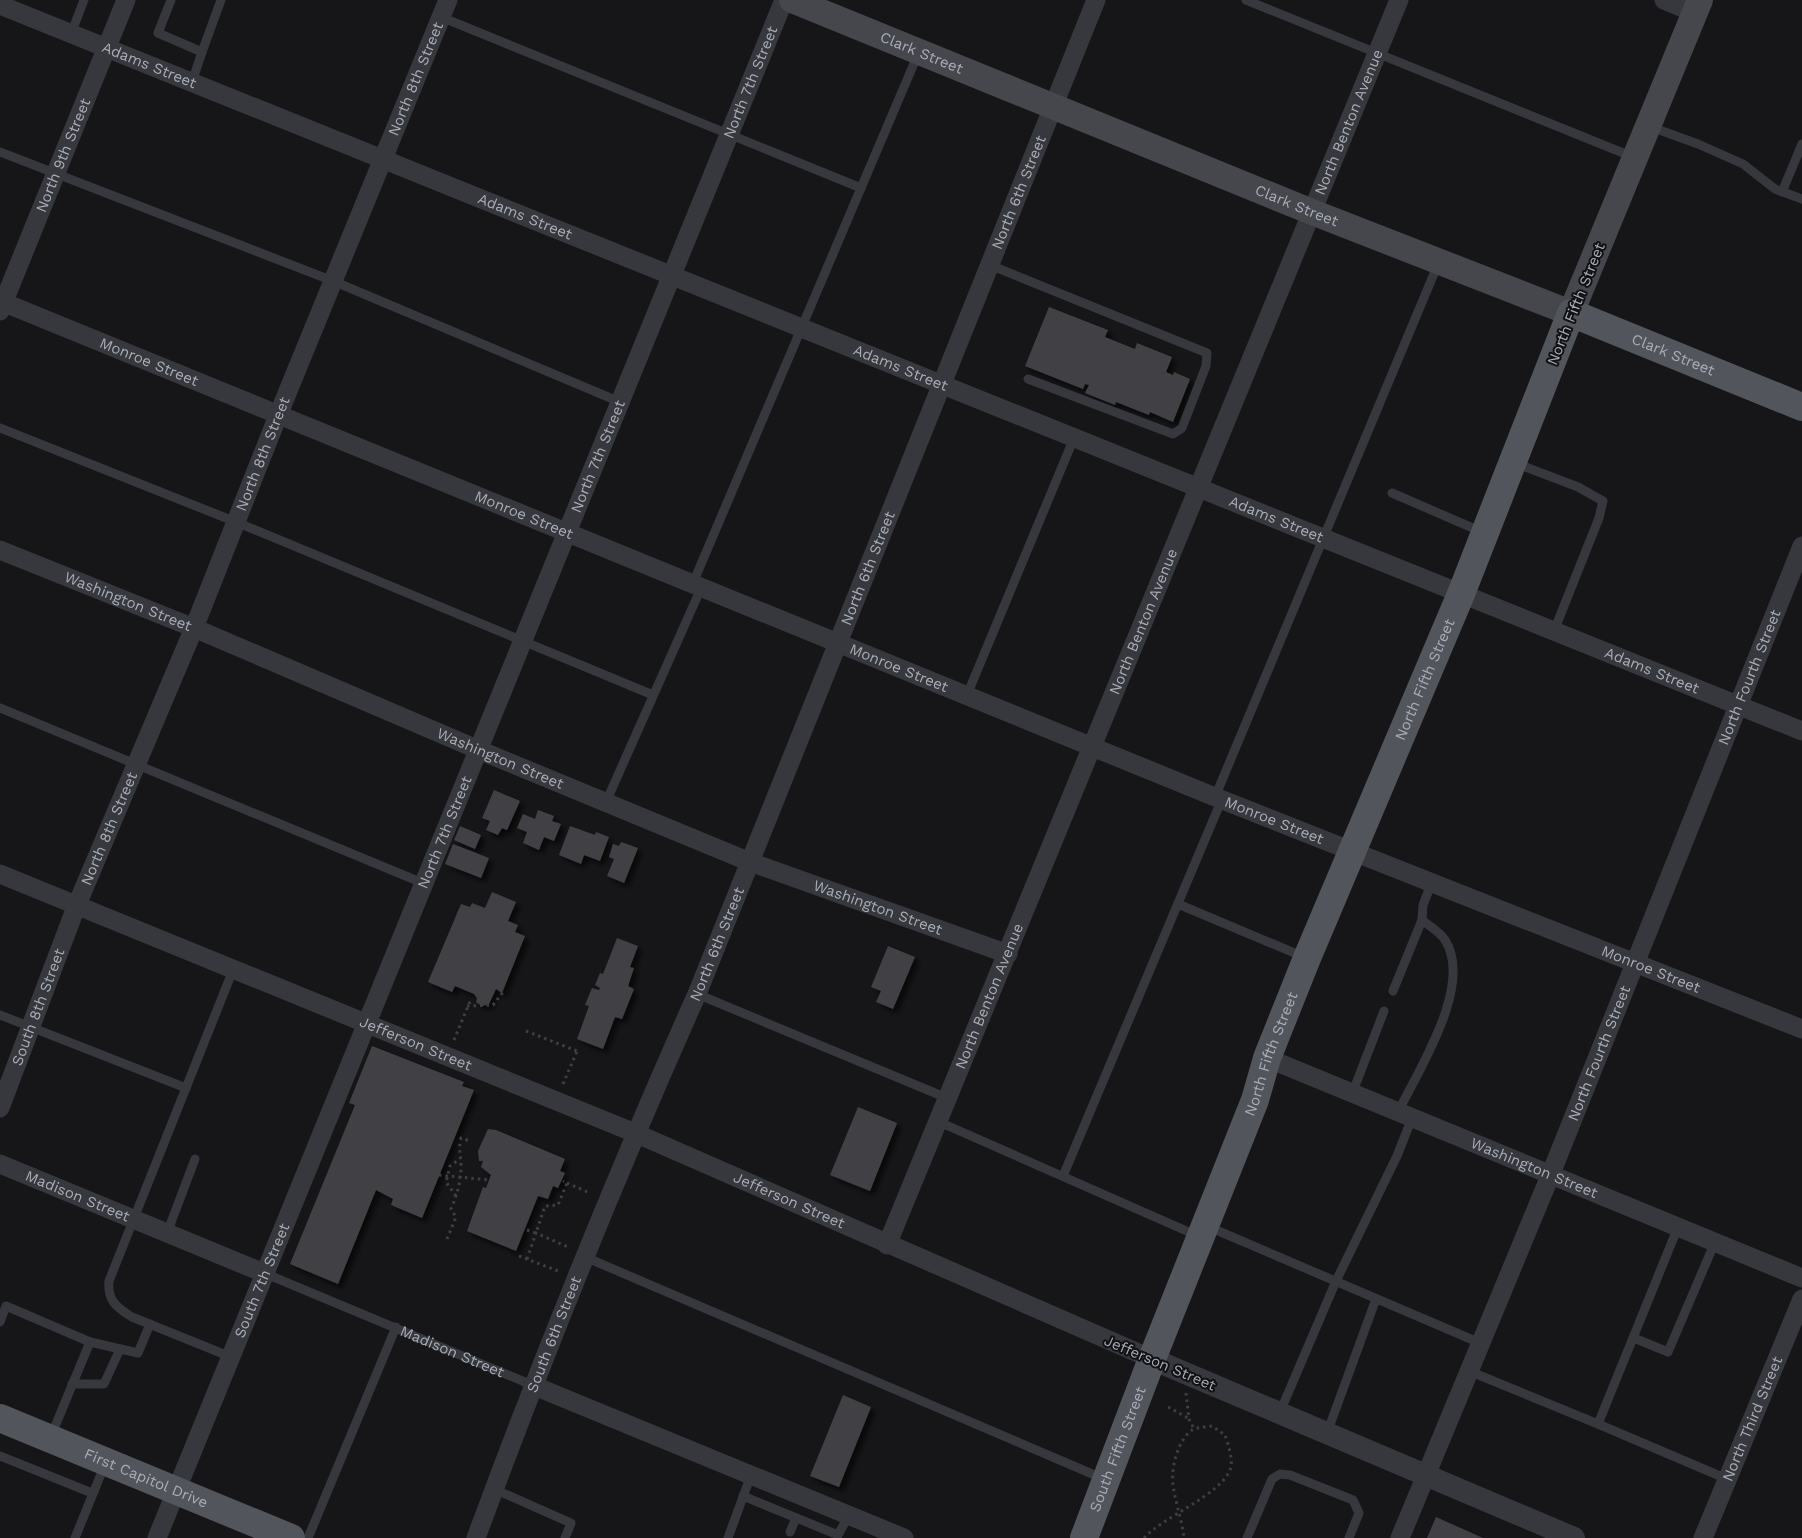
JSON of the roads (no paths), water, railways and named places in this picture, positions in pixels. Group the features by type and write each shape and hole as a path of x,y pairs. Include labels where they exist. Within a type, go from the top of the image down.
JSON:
{"main road":[{"name":"Clark Street","path":"792,0 1312,212 1802,406"},
{"name":"North Fifth Street","path":"1152,1359 1204,1232 1255,1100 1267,1058 1307,958 1461,594 1571,313 1697,6"},
{"name":"South Fifth Street","path":"1084,1538 1152,1359"},
{"name":"First Capitol Drive","path":"0,1418 258,1528 291,1538"}],"street":[{"name":"North 9th Street","path":"1,305 126,0"},
{"name":"North 7th Street","path":"367,1025 784,0"},
{"name":"North 6th Street","path":"635,1133 697,994 1096,0"},
{"name":"North Benton Avenue","path":"886,1245 1008,954 1399,0"},
{"path":"1664,0 1697,6"},
{"name":"Adams Street","path":"0,5 1802,731"},
{"name":"North 8th Street","path":"76,907 135,763 194,628 279,413 445,8"},
{"name":"Monroe Street","path":"1,305 279,413 1219,798 1636,963 1801,1026"},
{"name":"North Fourth Street","path":"1400,1538 1550,1176 1802,546"},
{"name":"Washington Street","path":"0,550 194,628 479,750 750,862 1008,954"},
{"name":"Jefferson Street","path":"0,874 76,907 635,1133 886,1245 1574,1538"},
{"name":"South 8th Street","path":"0,1108 76,907"},
{"name":"South 7th Street","path":"158,1538 264,1273 367,1025"},
{"name":"Washington Street","path":"1267,1058 1550,1176 1802,1278"},
{"name":"South 6th Street","path":"476,1538 532,1385 635,1133"},
{"name":"Madison Street","path":"0,1164 264,1273"},
{"name":"North Third Street","path":"1703,1538 1802,1299"},
{"name":"Madison Street","path":"532,1385 904,1538"}],"lane":[{"path":"71,34 84,0"},
{"path":"171,0 158,33 202,52"},
{"path":"192,82 221,0"},
{"path":"1246,0 1636,158"},
{"path":"445,8 729,134 861,188"},
{"path":"606,802 653,695 801,328 919,52"},
{"path":"1648,126 1698,144 1743,164 1774,189 1802,199"},
{"path":"1782,192 1802,144"},
{"path":"0,152 333,282 620,402"},
{"path":"1062,1176 1178,904 1384,389 1439,262"},
{"path":"990,265 1207,353 1206,366 1182,428 1173,434 1028,379"},
{"path":"0,428 236,522 653,695"},
{"path":"967,695 1074,438"},
{"path":"1513,462 1578,487 1603,501 1599,518 1554,631"},
{"path":"1392,493 1485,533"},
{"path":"0,708 425,884"},
{"path":"1392,991 1422,920 1423,905 1432,882"},
{"path":"1178,904 1307,958"},
{"path":"1280,1412 1336,1281 1397,1156 1405,1115 1453,989 1452,962 1445,940 1422,920"},
{"path":"230,1357 150,1324 118,1308 108,1292 110,1281 133,1219 233,970"},
{"path":"697,994 947,1098"},
{"path":"1352,1094 1384,1011"},
{"path":"0,1015 186,1088"},
{"path":"937,1121 1062,1176 1336,1281 1480,1343"},
{"path":"167,1233 194,1159"},
{"path":"1598,1424 1678,1227"},
{"path":"1634,1338 1668,1352 1715,1242"},
{"path":"585,1257 1106,1480"},
{"name":"Madison Street","path":"264,1273 532,1385"},
{"path":"1327,1433 1376,1299"},
{"path":"0,1322 6,1306 90,1342 138,1353 150,1324"},
{"path":"308,1538 396,1328"},
{"path":"50,1439 90,1342"},
{"path":"72,1384 104,1384 120,1349"},
{"path":"1469,1371 1728,1479"},
{"path":"0,1456 92,1493"},
{"path":"77,1538 105,1462"},
{"path":"1247,1538 1272,1479 1280,1474 1290,1475 1353,1500 1359,1513 1349,1538"},
{"path":"728,1538 751,1475"},
{"path":"494,1489 571,1523 565,1538"},
{"path":"743,1496 838,1535 849,1515"},
{"path":"790,1532 796,1518"}]}
